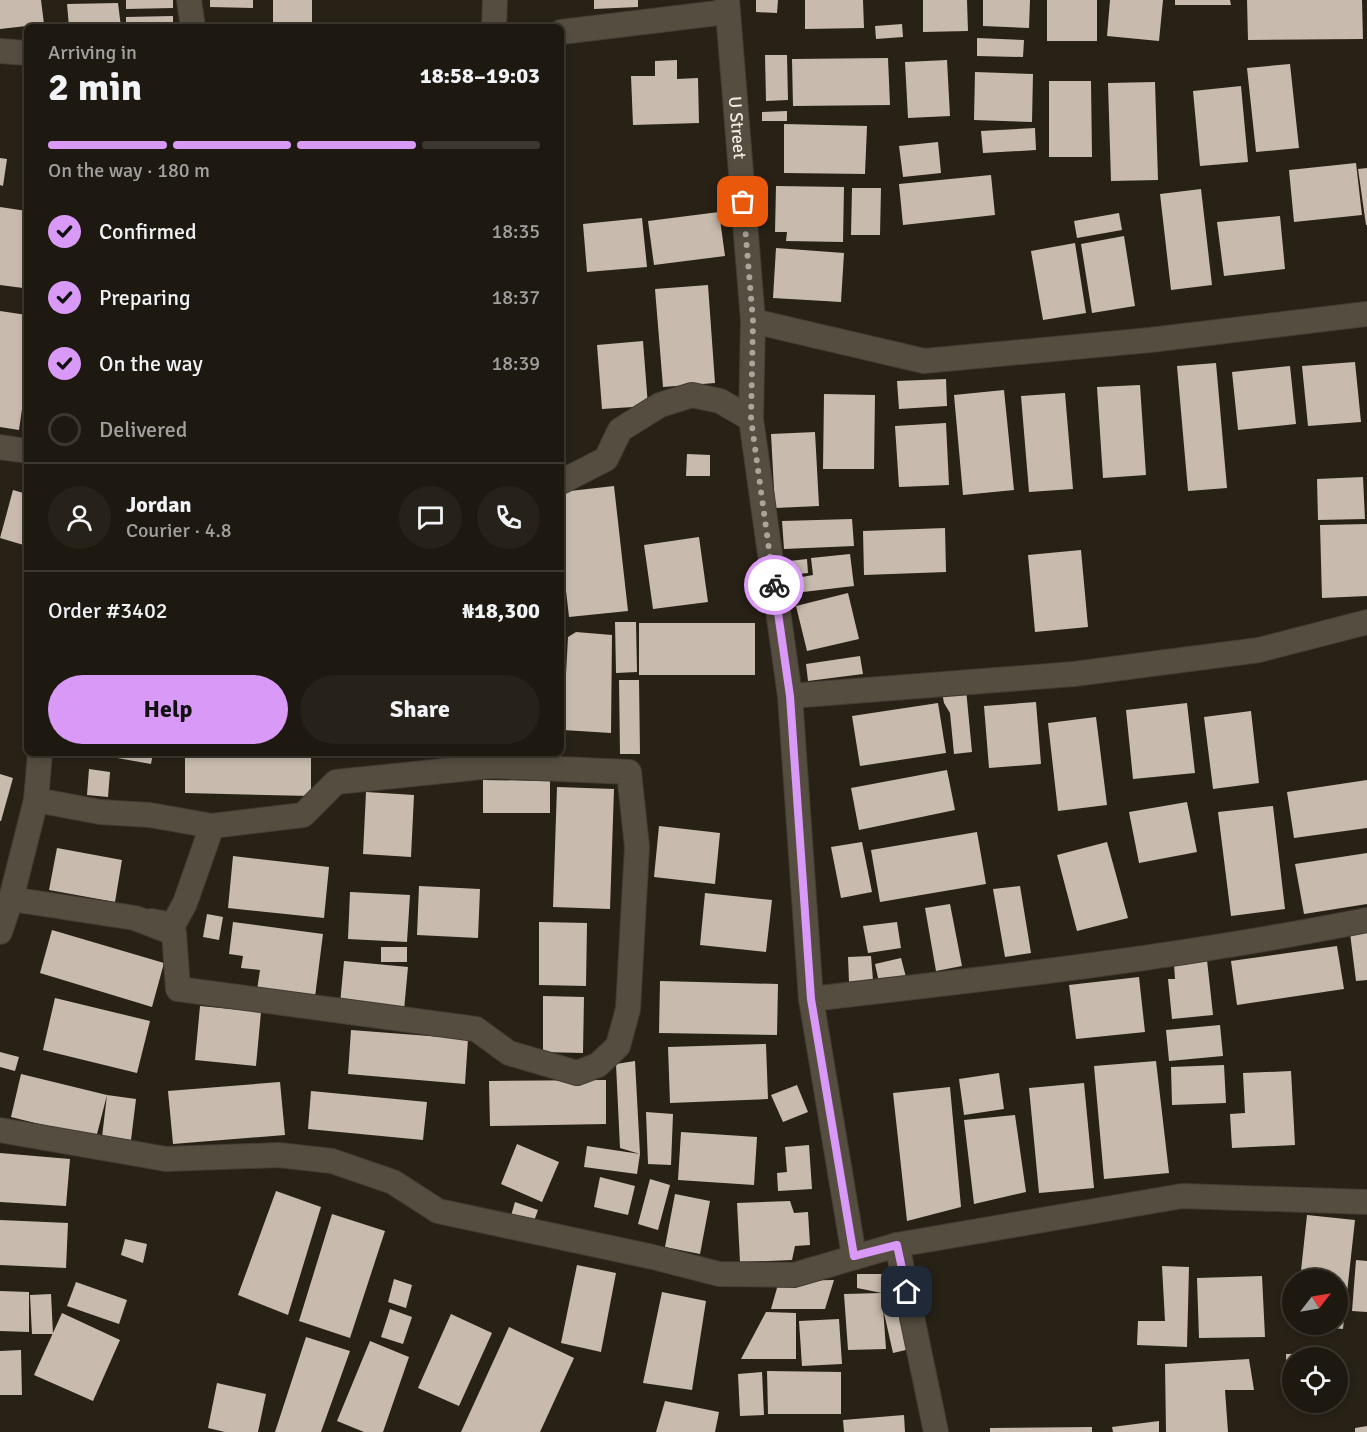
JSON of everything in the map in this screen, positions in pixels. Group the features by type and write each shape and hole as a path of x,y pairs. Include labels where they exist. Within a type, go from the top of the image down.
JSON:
{"street":[{"path":"189,0 192,24"},
{"path":"494,24 495,0"},
{"path":"564,32 727,6"},
{"name":"U Street","path":"727,6 753,321 751,419 790,696 811,999 854,1256"},
{"path":"0,51 24,53"},
{"path":"753,321 924,361 1150,339 1367,314"},
{"path":"564,480 606,459 620,430 660,405 692,395 720,401 751,419"},
{"path":"0,447 24,451"},
{"path":"790,696 1074,674 1259,650 1367,622"},
{"path":"0,932 11,899 36,800 40,756"},
{"path":"36,800 100,812 150,815 212,826 303,815 336,782 491,766 629,772 637,847 628,1009 618,1046 598,1065 577,1073 509,1053 476,1029 178,989 174,933 135,918"},
{"path":"11,899 173,926 185,903 212,826"},
{"path":"811,999 1065,970 1267,940 1367,920"},
{"path":"0,1130 166,1159 279,1155 332,1161 393,1182 438,1211 653,1257 719,1274 794,1275 897,1245 1182,1196 1367,1203"},
{"path":"897,1245 936,1432"}],"building":[{"path":"0,0 41,0 44,24 24,24 24,26 0,29"},
{"path":"126,0 173,0 173,8 126,9"},
{"path":"210,0 253,0 253,8 210,7"},
{"path":"273,0 312,0 312,22 273,22"},
{"path":"594,0 638,0 638,7 594,9"},
{"path":"756,0 778,0 777,13 756,12"},
{"path":"805,0 863,0 864,28 805,29"},
{"path":"923,0 967,0 968,31 923,32"},
{"path":"983,0 1030,0 1029,28 983,26"},
{"path":"1047,0 1097,0 1097,41 1047,41"},
{"path":"1110,0 1163,0 1159,41 1107,36"},
{"path":"1175,0 1230,0 1231,5 1175,5"},
{"path":"1247,0 1362,0 1363,39 1248,40"},
{"path":"118,3 121,24 69,24 67,4"},
{"path":"173,16 173,24 126,24 126,17"},
{"path":"902,24 903,37 876,39 875,26"},
{"path":"977,38 1024,40 1023,57 977,56"},
{"path":"765,55 787,55 788,100 766,101"},
{"path":"888,58 890,105 793,106 792,59"},
{"path":"677,60 677,79 698,78 699,123 633,125 631,76 655,76 655,61"},
{"path":"947,60 950,116 908,118 905,62"},
{"path":"1290,64 1299,148 1256,152 1247,68"},
{"path":"975,72 1033,74 1032,122 974,120"},
{"path":"1049,81 1091,81 1092,157 1049,157"},
{"path":"1155,82 1158,180 1111,181 1108,83"},
{"path":"1241,86 1248,162 1200,166 1193,91"},
{"path":"787,111 787,121 762,121 762,112"},
{"path":"784,124 867,126 865,174 784,173"},
{"path":"1035,128 1036,150 983,153 981,131"},
{"path":"938,142 941,173 903,177 899,146"},
{"path":"0,158 7,159 3,186 0,185"},
{"path":"1356,163 1362,215 1294,222 1289,170"},
{"path":"1367,168 1367,225 1366,225 1358,169"},
{"path":"991,175 995,215 903,225 899,184"},
{"path":"776,186 844,187 843,242 786,241 787,232 775,232"},
{"path":"852,188 881,188 880,235 851,235"},
{"path":"1201,189 1212,285 1171,290 1160,194"},
{"path":"0,207 24,211 23,288 0,285"},
{"path":"719,212 725,256 654,265 648,221"},
{"path":"1119,213 1122,230 1077,238 1074,221"},
{"path":"1280,216 1285,269 1224,276 1217,222"},
{"path":"642,218 647,267 587,272 583,224"},
{"path":"1124,236 1135,306 1092,313 1081,244"},
{"path":"1075,243 1086,313 1043,320 1031,251"},
{"path":"776,248 844,253 841,302 773,298"},
{"path":"708,285 715,383 663,387 655,289"},
{"path":"0,311 24,315 24,395 19,430 0,427"},
{"path":"643,341 648,406 602,409 597,345"},
{"path":"1355,362 1361,422 1308,426 1302,366"},
{"path":"1216,363 1227,488 1188,491 1177,366"},
{"path":"1290,366 1296,424 1238,430 1232,372"},
{"path":"946,379 947,406 899,409 897,381"},
{"path":"1140,385 1146,475 1103,478 1097,387"},
{"path":"1004,390 1014,490 963,495 954,395"},
{"path":"1065,393 1073,489 1029,492 1021,396"},
{"path":"824,394 875,395 874,469 823,469"},
{"path":"946,423 949,485 899,487 895,426"},
{"path":"815,432 819,506 775,508 771,434"},
{"path":"687,454 710,455 710,476 686,476"},
{"path":"1363,477 1365,519 1318,520 1317,479"},
{"path":"614,486 628,611 569,617 564,573 564,492"},
{"path":"13,490 24,493 24,545 0,538"},
{"path":"852,519 854,546 784,549 782,521"},
{"path":"1367,524 1367,596 1322,598 1320,525"},
{"path":"945,528 946,572 864,575 863,531"},
{"path":"699,537 708,602 653,609 644,545"},
{"path":"1081,550 1088,627 1035,632 1028,555"},
{"path":"850,554 854,586 803,592 802,577 813,575 811,558"},
{"path":"807,559 808,573 790,575 789,561"},
{"path":"848,593 859,639 807,651 796,606"},
{"path":"615,622 636,622 637,672 616,673"},
{"path":"639,623 755,623 755,675 639,675"},
{"path":"576,632 612,635 611,733 564,730 568,637"},
{"path":"860,656 863,674 808,681 806,664"},
{"path":"619,680 639,680 640,754 620,754"},
{"path":"966,689 972,752 954,754 950,713 944,703 942,692"},
{"path":"1036,702 1041,764 989,768 984,706"},
{"path":"938,703 946,753 860,766 852,716"},
{"path":"1187,703 1195,773 1133,779 1126,710"},
{"path":"1251,711 1259,783 1213,789 1204,717"},
{"path":"1096,717 1107,805 1058,811 1048,723"},
{"path":"106,756 152,756 151,764"},
{"path":"185,756 311,756 311,796 185,793"},
{"path":"89,769 110,772 108,797 87,795"},
{"path":"947,770 955,810 859,830 851,788"},
{"path":"0,774 13,778 1,821 0,821"},
{"path":"483,780 550,781 550,813 483,813"},
{"path":"1367,780 1367,828 1294,838 1287,792"},
{"path":"557,787 614,789 610,909 553,907"},
{"path":"366,792 414,795 411,857 363,854"},
{"path":"1187,802 1197,852 1139,863 1129,812"},
{"path":"1273,806 1285,909 1231,916 1218,812"},
{"path":"659,826 720,833 715,884 654,877"},
{"path":"977,832 986,884 880,902 871,850"},
{"path":"862,842 872,892 841,898 831,847"},
{"path":"1107,842 1128,918 1077,931 1057,855"},
{"path":"57,848 122,860 115,902 49,890"},
{"path":"1367,853 1367,904 1304,914 1295,864"},
{"path":"233,856 329,867 324,918 228,908"},
{"path":"419,886 480,889 478,938 417,935"},
{"path":"1020,886 1031,953 1005,957 993,889"},
{"path":"350,892 410,895 407,942 348,939"},
{"path":"705,893 772,900 766,952 700,945"},
{"path":"950,904 962,966 936,971 925,908"},
{"path":"207,914 223,917 219,940 203,937"},
{"path":"233,922 323,934 315,997 257,990 260,970 241,968 243,956 229,954"},
{"path":"539,922 587,923 586,986 539,985"},
{"path":"897,922 901,948 868,953 863,926"},
{"path":"52,930 164,963 152,1007 40,973"},
{"path":"1367,931 1367,980 1356,981 1350,933"},
{"path":"1337,946 1344,989 1237,1005 1231,961"},
{"path":"381,947 407,947 407,962 381,962"},
{"path":"871,956 873,980 849,982 848,957"},
{"path":"901,958 907,981 880,987 875,964"},
{"path":"1207,960 1213,1015 1172,1019 1168,979 1175,979 1174,964"},
{"path":"344,961 408,967 404,1010 340,1004"},
{"path":"1139,977 1145,1032 1076,1039 1069,985"},
{"path":"660,981 778,984 777,1035 659,1033"},
{"path":"543,996 584,997 583,1053 543,1052"},
{"path":"55,998 150,1021 137,1073 43,1050"},
{"path":"200,1006 261,1012 256,1066 195,1060"},
{"path":"1220,1025 1223,1056 1169,1061 1166,1030"},
{"path":"351,1030 468,1039 465,1084 348,1074"},
{"path":"766,1044 768,1099 670,1103 668,1047"},
{"path":"0,1052 19,1057 15,1071 0,1067"},
{"path":"635,1061 640,1154 620,1148 616,1064"},
{"path":"1156,1061 1169,1173 1104,1179 1094,1066"},
{"path":"1224,1065 1226,1103 1172,1105 1171,1067"},
{"path":"1291,1071 1295,1145 1232,1148 1230,1114 1245,1113 1243,1073"},
{"path":"999,1073 1004,1109 964,1115 959,1079"},
{"path":"21,1074 107,1095 96,1138 11,1117"},
{"path":"606,1080 606,1124 490,1126 489,1081"},
{"path":"280,1082 285,1135 173,1144 168,1091"},
{"path":"1084,1083 1094,1188 1039,1193 1029,1088"},
{"path":"797,1085 808,1112 783,1122 771,1095"},
{"path":"950,1087 961,1207 907,1221 893,1093"},
{"path":"311,1091 427,1102 423,1140 308,1129"},
{"path":"107,1095 136,1099 131,1140 102,1137"},
{"path":"646,1112 673,1114 671,1165 648,1164"},
{"path":"1015,1115 1026,1192 974,1204 964,1120"},
{"path":"681,1132 757,1137 754,1185 678,1180"},
{"path":"517,1144 559,1162 542,1202 501,1184"},
{"path":"809,1145 812,1189 778,1191 777,1173 787,1172 785,1147"},
{"path":"587,1146 640,1154 637,1174 584,1167"},
{"path":"0,1153 70,1159 66,1206 0,1202"},
{"path":"600,1177 635,1186 628,1215 594,1207"},
{"path":"650,1179 670,1185 658,1230 638,1224"},
{"path":"276,1191 321,1207 288,1315 238,1295"},
{"path":"675,1194 710,1201 700,1254 665,1247"},
{"path":"790,1201 794,1213 808,1212 810,1245 795,1246 792,1260 740,1262 737,1203"},
{"path":"515,1202 538,1210 534,1221 510,1219"},
{"path":"332,1214 385,1231 350,1338 299,1321"},
{"path":"1307,1215 1355,1220 1348,1284 1348,1269 1301,1269"},
{"path":"0,1220 68,1223 66,1268 0,1265"},
{"path":"125,1239 147,1244 143,1263 121,1255"},
{"path":"1356,1260 1367,1261 1367,1312 1352,1311"},
{"path":"577,1265 616,1273 601,1352 561,1343"},
{"path":"1162,1266 1189,1267 1187,1347 1137,1345 1138,1321 1165,1321"},
{"path":"857,1274 882,1274 882,1293 857,1288"},
{"path":"1262,1276 1265,1337 1199,1338 1197,1278"},
{"path":"394,1279 412,1285 406,1308 388,1302"},
{"path":"834,1280 825,1309 771,1309 779,1281"},
{"path":"76,1282 127,1300 119,1324 67,1306"},
{"path":"0,1291 29,1292 29,1332 0,1331"},
{"path":"662,1292 706,1301 692,1390 643,1383"},
{"path":"882,1293 886,1349 848,1350 844,1294"},
{"path":"51,1294 53,1334 32,1334 30,1295"},
{"path":"390,1309 412,1317 403,1344 381,1337"},
{"path":"900,1310 910,1349 893,1353 884,1313"},
{"path":"766,1312 796,1313 796,1359 741,1359"},
{"path":"62,1313 120,1340 93,1401 34,1375"},
{"path":"451,1314 492,1333 459,1406 418,1388"},
{"path":"839,1319 842,1364 802,1366 799,1321"},
{"path":"509,1327 574,1358 540,1432 461,1432"},
{"path":"306,1337 350,1351 321,1432 275,1432"},
{"path":"370,1341 409,1357 383,1432 364,1432 337,1421"},
{"path":"21,1350 22,1395 0,1395 0,1351"},
{"path":"1249,1359 1254,1390 1225,1390 1228,1432 1166,1432 1165,1364"},
{"path":"767,1371 841,1372 841,1414 768,1414"},
{"path":"762,1372 764,1415 740,1416 738,1374"},
{"path":"217,1383 266,1394 258,1432 225,1432 208,1428"},
{"path":"665,1401 719,1412 715,1432 656,1432"},
{"path":"904,1415 905,1432 844,1432 843,1420"},
{"path":"1159,1421 1159,1432 1113,1432 1112,1427"},
{"path":"1367,1426 1367,1432 1355,1432 1355,1428"},
{"path":"1092,1427 1092,1432 990,1432 990,1428"}],"way so far":[{"path":"743,202 753,321 751,419 774,585"}],"route":[{"path":"774,585 790,696 811,999 854,1256 897,1245 907,1292"}]}
